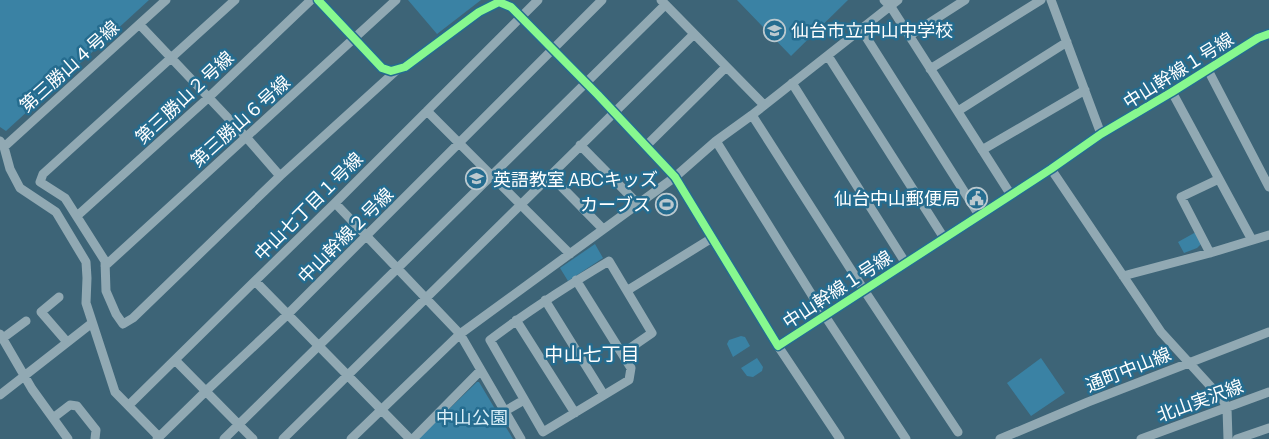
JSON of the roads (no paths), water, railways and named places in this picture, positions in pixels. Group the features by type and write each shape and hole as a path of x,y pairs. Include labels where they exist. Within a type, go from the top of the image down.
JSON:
{"street":[{"name":"第三勝山４号線","path":"158,438 115,392 86,303 86,262 56,212 20,188 1,146 166,0"},
{"path":"235,0 43,174 40,182 65,198 105,261 106,291 116,314 123,324 133,318 280,176 398,69"},
{"name":"第三勝山２号線","path":"77,216 208,98 311,0"},
{"path":"318,0 382,68 391,71 398,69"},
{"name":"第三勝山６号線","path":"105,266 396,0"},
{"name":"中山七丁目１号線","path":"412,439 255,281 538,0"},
{"name":"中山幹線２号線","path":"158,438 287,315 602,0"},
{"path":"351,439 460,334 675,177 716,141 828,56 861,29 888,3 898,0"},
{"path":"910,36 965,0"},
{"path":"930,69 1041,0"},
{"path":"1051,0 1101,134"},
{"name":"中山幹線１号線","path":"398,69 405,67 479,12 500,2 511,7 551,50 586,82 675,177 778,346 1051,169 1101,134 1258,38 1269,34"},
{"path":"224,439 586,82 663,2 764,105"},
{"path":"888,3 1011,195"},
{"path":"140,24 280,176"},
{"path":"861,29 979,215"},
{"path":"283,439 694,34"},
{"path":"958,111 1067,42"},
{"path":"828,56 944,238"},
{"path":"647,146 726,66"},
{"path":"1208,70 1269,187"},
{"path":"792,84 906,262"},
{"path":"982,150 1085,90"},
{"path":"1172,92 1252,240"},
{"path":"427,111 570,254"},
{"path":"752,115 958,432"},
{"path":"716,141 825,316 906,439"},
{"path":"580,145 638,204"},
{"path":"1051,169 1161,332 1223,400 1227,408 1228,439"},
{"path":"550,174 603,230"},
{"path":"1210,253 1181,197 1219,179"},
{"path":"335,203 460,334 521,439"},
{"path":"1123,276 1269,235"},
{"path":"628,290 712,238"},
{"path":"576,280 631,368 629,380 543,432 490,340 544,300 576,280 609,261 652,333 623,353"},
{"path":"129,405 255,281"},
{"path":"59,297 41,312 67,342"},
{"path":"544,300 604,395"},
{"path":"516,320 574,413"},
{"path":"26,321 1,336 32,389 68,439"},
{"path":"0,395 92,323"},
{"name":"通町中山線","path":"1000,439 1269,332"},
{"path":"778,346 840,439"},
{"path":"175,360 253,439"},
{"path":"412,439 482,370"},
{"name":"北山実沢線","path":"1141,439 1269,392"},
{"path":"505,411 524,400"},
{"path":"53,418 70,405 77,406 96,430 95,439"},
{"path":"1237,439 1269,428"}],"place":[{"name":"仙台市立中山中学校","path":"775,30"},
{"name":"英語教室 ABCキッズ","path":"477,179"},
{"name":"仙台中山郵便局","path":"976,198"},
{"name":"カーブス","path":"667,204"}],"district":[{"name":"中山七丁目","path":"592,354"}],"park label":[{"name":"中山公園","path":"472,417"}]}
